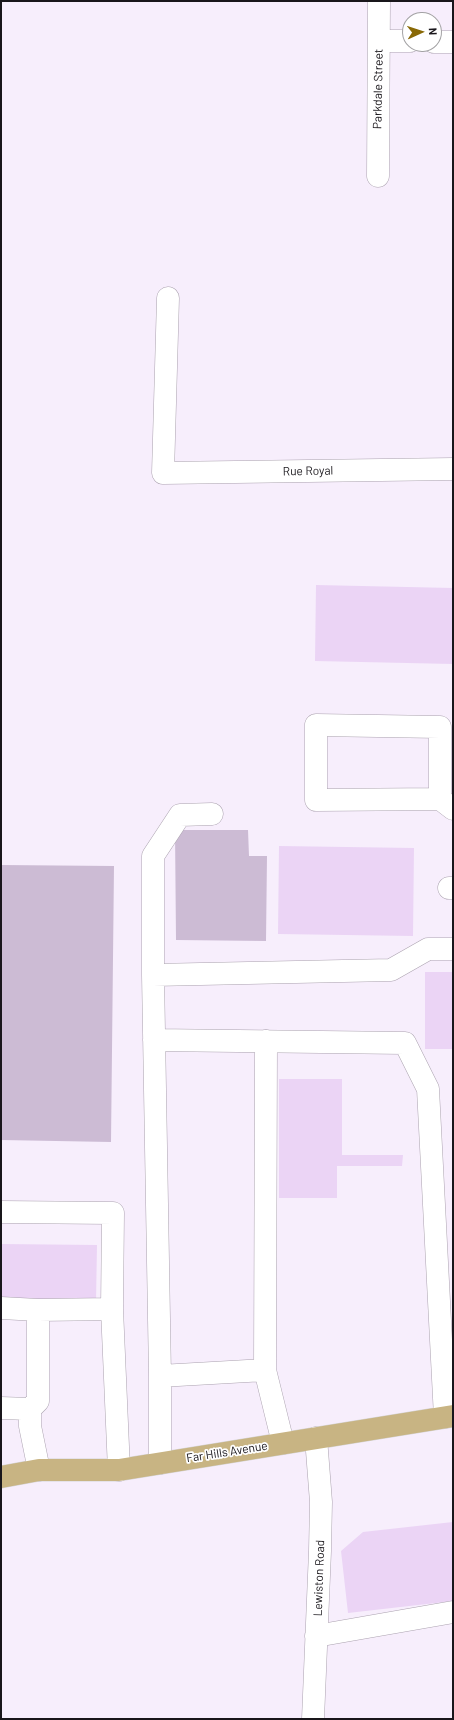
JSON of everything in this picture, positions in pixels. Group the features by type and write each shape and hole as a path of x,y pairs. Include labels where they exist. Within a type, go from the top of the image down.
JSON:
{"main road":[{"name":"Far Hills Avenue","path":"1,1477 39,1470 119,1470 449,1417"}],"street":[{"name":"Parkdale Street","path":"378,176 379,1"},
{"path":"379,41 402,41"},
{"path":"442,42 453,42"},
{"name":"Rue Royal","path":"168,298 164,473 453,469"},
{"path":"316,725 440,727 447,804 316,800 316,725"},
{"path":"160,1463 160,1376 153,975 153,856 180,815 212,814"},
{"path":"153,975 391,970 428,949 453,949"},
{"path":"154,1040 405,1043 428,1089 445,1277 449,1417"},
{"path":"266,1041 265,1370 283,1443"},
{"path":"1,1212 113,1212 112,1309 119,1470"},
{"path":"1,1308 38,1310 112,1309"},
{"path":"38,1310 38,1401 30,1409 30,1426 39,1470"},
{"path":"160,1376 265,1370"},
{"path":"1,1408 30,1409"},
{"name":"Lewiston Road","path":"313,1719 321,1502 316,1438"},
{"path":"316,1636 453,1612"}],"shaded area":[{"path":"175,830 248,830 249,856 267,856 266,941 176,940"},
{"path":"1,865 114,866 111,1142 1,1140"}],"building":[{"path":"316,585 453,588 453,664 315,661"},
{"path":"279,846 414,848 413,936 278,934"},
{"path":"425,972 453,972 453,1049 425,1049"},
{"path":"279,1079 342,1079 342,1155 403,1155 402,1166 337,1166 337,1198 279,1198"},
{"path":"1,1244 97,1245 96,1302 1,1301"},
{"path":"453,1522 453,1601 348,1613 341,1551 363,1532"}]}
